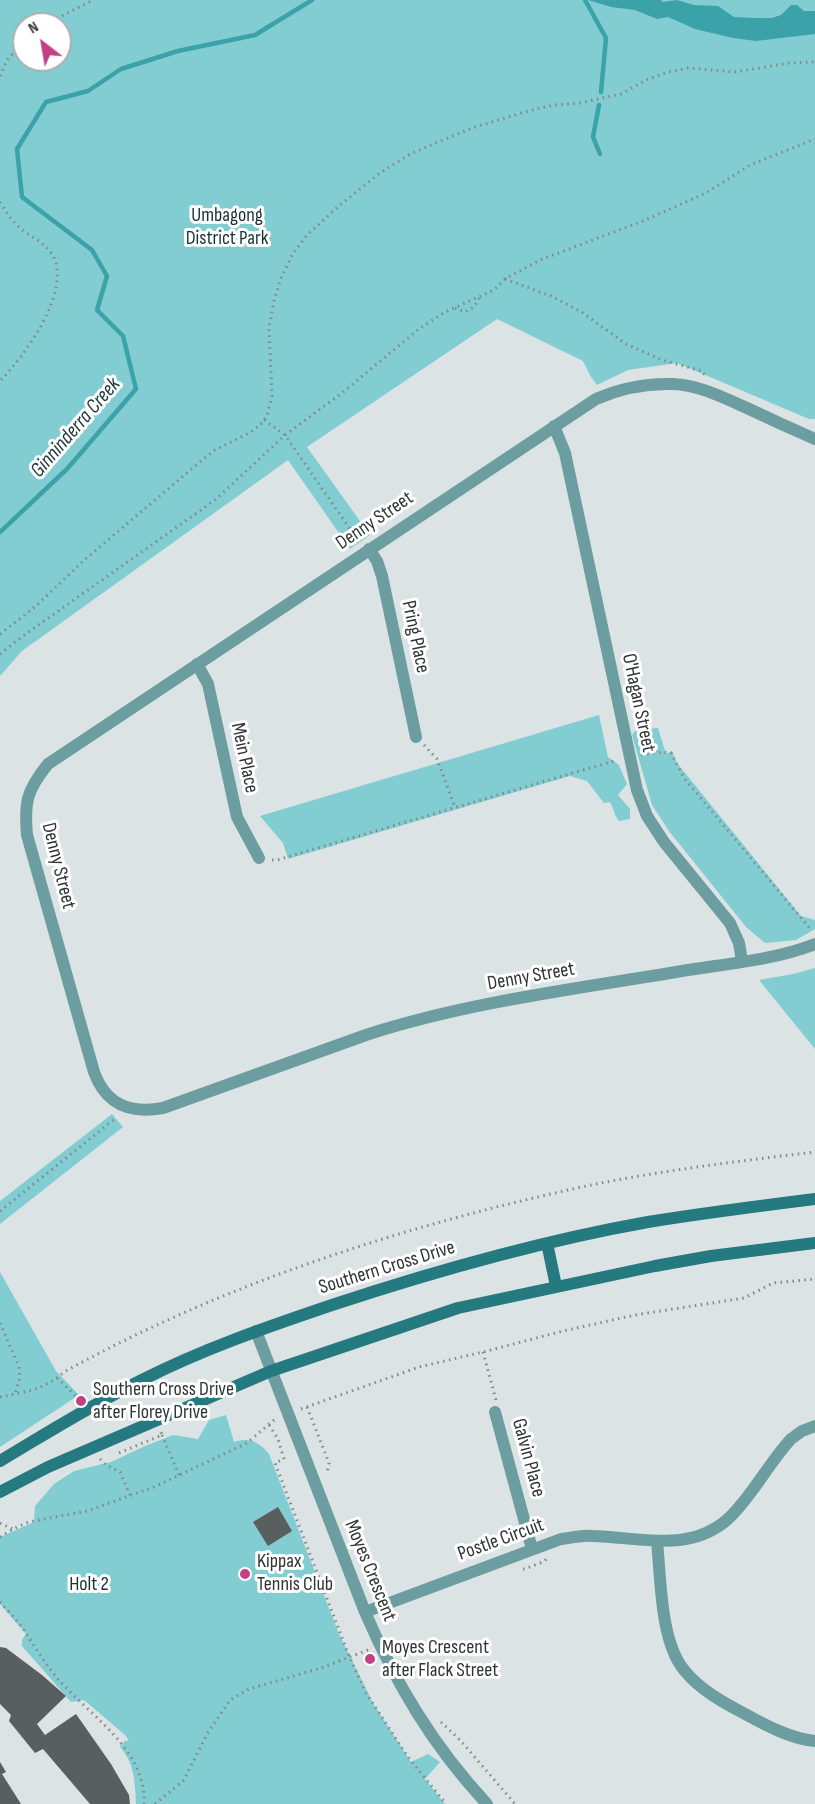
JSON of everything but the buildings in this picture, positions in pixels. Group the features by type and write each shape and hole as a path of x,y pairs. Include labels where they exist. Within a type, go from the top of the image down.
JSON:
{"main road":[{"name":"Southern Cross Drive","path":"0,1461 75,1415 143,1379 256,1331 381,1289 547,1243 647,1223 815,1199"},
{"path":"547,1243 556,1286"},
{"path":"0,1492 48,1467 271,1371 458,1308 556,1286 711,1256 815,1243"}],"street":[{"name":"Denny Street","path":"815,440 720,396 690,386 642,384 610,392 554,426 48,764 34,781 26,802 25,813 27,835 97,1080 107,1095 121,1105 146,1111 163,1108 396,1025 458,1009 798,951 815,944"},
{"name":"O'Hagan Street","path":"554,426 565,453 637,790 647,816 664,842 730,924 739,943 742,961"},
{"name":"Pring Place","path":"367,550 377,561 382,576 416,736"},
{"name":"Mein Place","path":"196,664 208,684 237,817 259,858"},
{"name":"Moyes Crescent","path":"256,1331 380,1646 402,1691 425,1726 487,1804"},
{"name":"Galvin Place","path":"495,1412 532,1549"},
{"name":"Postle Circuit","path":"365,1612 561,1539 590,1536 678,1542 698,1537 728,1520 791,1439 815,1426"},
{"path":"657,1542 667,1634 676,1658 684,1670 701,1686 742,1713 781,1731 815,1741"}],"path":[{"path":"69,12 93,0"},
{"path":"0,76 12,54"},
{"path":"0,634 36,606 82,562 201,461 215,450 250,432 264,420 272,396 270,327 281,278 292,255 307,235 340,204 380,173 412,153 472,128 554,105 580,103 621,94 646,80 668,72 688,68 735,72 790,63 815,62"},
{"path":"0,654 22,636 215,500 285,435 342,393 419,329 453,308 494,290 505,279 540,260 643,221 706,194 750,165 815,139"},
{"path":"0,202 20,228 43,243 54,256 59,281 49,312 10,371 0,381"},
{"path":"505,279 551,296 580,311 626,344 662,360 702,371 720,396"},
{"path":"453,308 465,312 474,307 481,296"},
{"path":"264,420 285,435 367,550"},
{"path":"416,736 437,759 455,807"},
{"path":"259,858 277,860 629,756 671,753 684,778 815,934"},
{"path":"0,1211 128,1108"},
{"path":"0,1397 42,1387 64,1372 136,1334 221,1298 379,1241 488,1210 592,1185 685,1168 815,1152"},
{"path":"300,1410 419,1367 635,1315 744,1298 773,1283 815,1279"},
{"path":"0,1323 19,1367 20,1378 15,1394"},
{"path":"483,1352 498,1406 495,1412"},
{"path":"307,1407 329,1462 327,1472 329,1479"},
{"path":"0,1537 29,1522 87,1511 154,1487 247,1443 277,1418"},
{"path":"269,1425 278,1439 285,1459 275,1463 366,1693 408,1757 446,1804"},
{"path":"160,1431 179,1475"},
{"path":"101,1461 162,1435"},
{"path":"0,1522 13,1529"},
{"path":"545,1561 548,1554"},
{"path":"368,1580 375,1590 385,1593"},
{"path":"0,1602 23,1628 33,1647 58,1679 114,1734 127,1750 138,1768 144,1804"},
{"path":"155,1804 184,1780 207,1734 230,1700 249,1689 321,1668 380,1646"},
{"path":"436,1718 460,1740 515,1804"}],"green space":[{"name":"Umbagong District Park","path":"0,0 815,0 815,419 809,419 677,363 628,370 597,385 583,361 497,319 307,447 370,535 350,549 288,460 22,651 0,676"},
{"path":"599,715 608,757 619,765 627,784 618,795 630,809 630,819 619,821 610,802 604,803 587,781 570,776 288,859 283,843 260,816"},
{"path":"658,728 666,754 672,751 677,763 801,916 815,920 815,929 796,940 765,943 746,927 669,831 652,805 632,735 636,730"},
{"path":"815,968 815,1049 759,980"},
{"path":"112,1114 123,1127 0,1224 0,1201"},
{"path":"0,1272 56,1371 79,1395 0,1447"},
{"name":"Holt 2","path":"226,1415 234,1442 245,1440 254,1442 262,1446 269,1454 339,1634 373,1703 411,1762 428,1754 440,1762 425,1779 445,1804 136,1804 131,1767 120,1747 129,1740 84,1700 71,1702 22,1646 22,1640 26,1634 0,1604 0,1537 34,1522 35,1506 54,1484 74,1471 111,1462 173,1435 198,1439 209,1420"}],"shaded area":[{"path":"588,0 661,0 663,2 677,0 694,5 718,6 734,17 754,18 772,18 781,15 791,5 797,5 804,11 815,11 815,34 756,41 733,38 695,29 668,17 657,19 635,10 611,7"}],"waterway":[{"name":"Ginninderra Creek","path":"0,532 67,469 136,389 123,336 97,310 107,276 92,250 22,197 17,149 46,102 88,91 121,69 178,51 255,35 312,0"},
{"path":"585,0 606,38 601,92"},
{"path":"599,105 593,137 600,154"}],"place":[{"name":"Southern Cross Drive after Florey Drive","path":"81,1401"},
{"name":"Kippax Tennis Club","path":"245,1574"},
{"name":"Moyes Crescent after Flack Street","path":"370,1659"}]}
